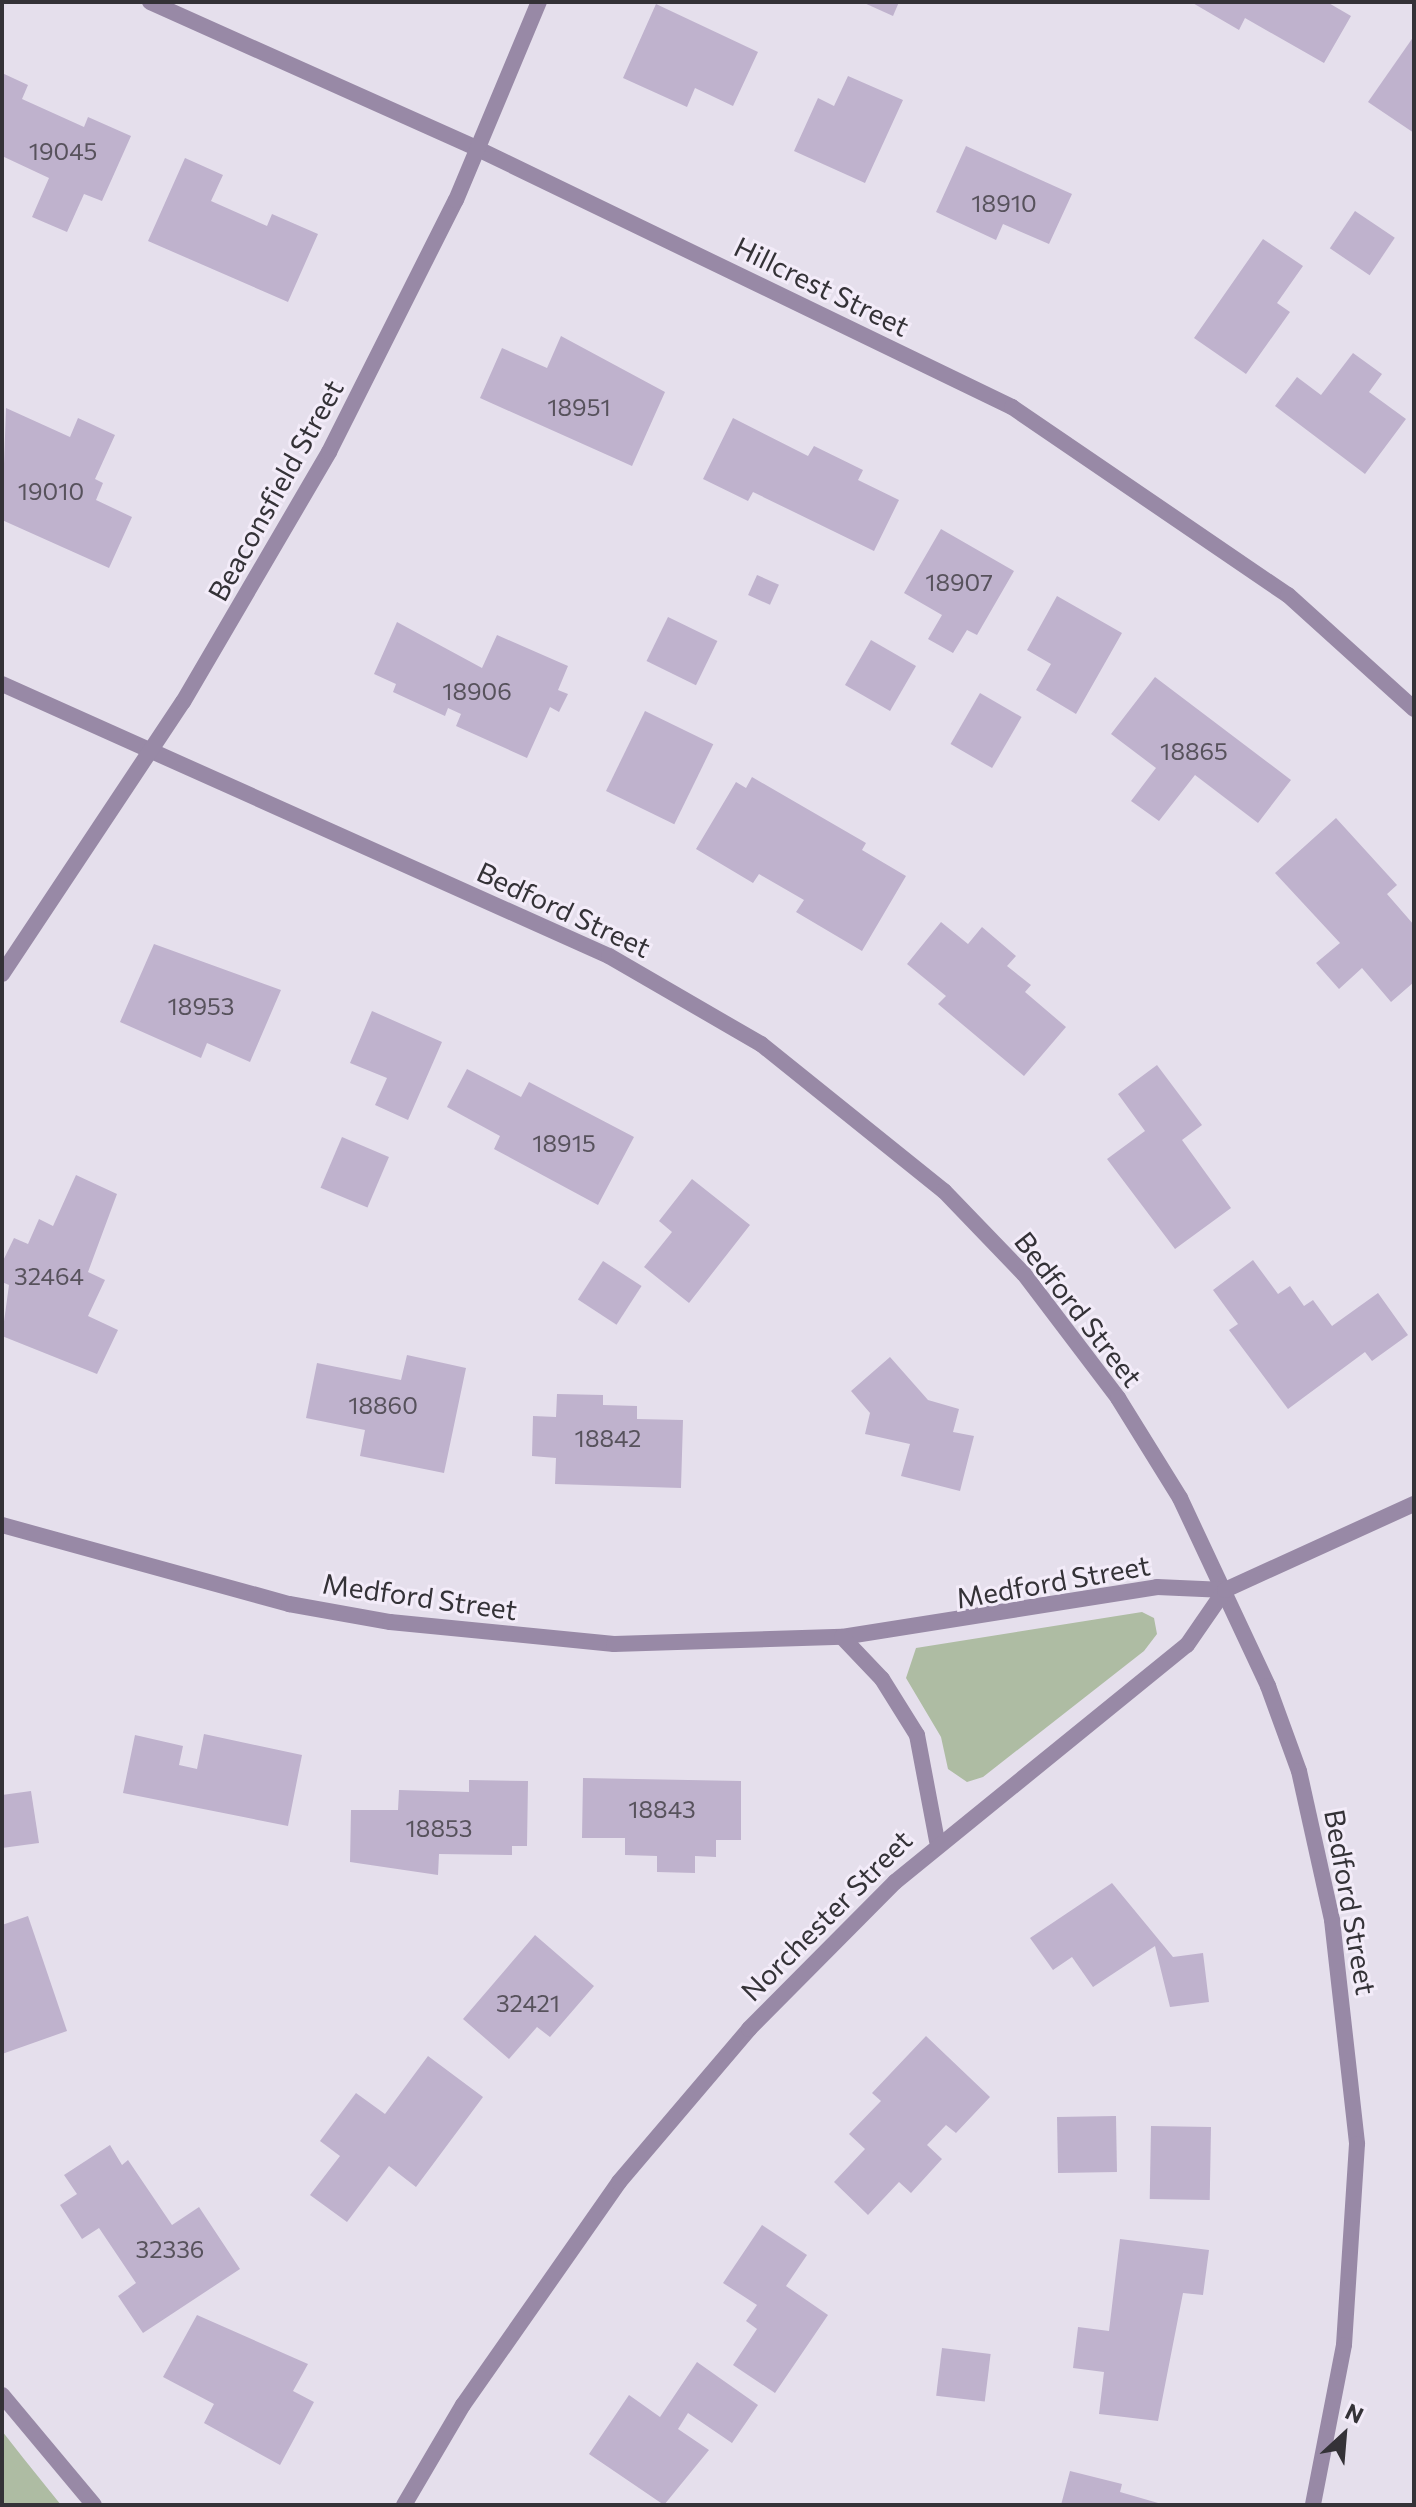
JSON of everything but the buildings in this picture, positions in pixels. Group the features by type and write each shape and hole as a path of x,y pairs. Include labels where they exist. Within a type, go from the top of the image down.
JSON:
{"street":[{"name":"Hillcrest Street","path":"150,2 478,149 1012,407 1288,595 1414,709"},
{"name":"Beaconsfield Street","path":"2,974 152,750 329,452 478,149 539,2"},
{"name":"Bedford Street","path":"2,684 609,956 761,1044 868,1123 954,1201 1071,1333 1180,1498 1225,1590 1299,1771 1350,2041 1357,2144 1353,2256 1330,2435 1313,2505"},
{"path":"1225,1590 1414,1504"},
{"name":"Medford Street","path":"2,1525 203,1584 390,1622 614,1644 842,1637 1157,1587 1225,1590"},
{"name":"Norchester Street","path":"404,2505 463,2405 619,2182 749,2029 937,1841 1187,1645 1225,1590"},
{"path":"842,1637 882,1679 917,1735 937,1841"},
{"path":"2,2395 94,2505"}],"green space":[{"path":"1142,1612 1154,1618 1157,1634 1144,1651 983,1777 967,1782 948,1769 941,1737 906,1678 916,1648"},
{"path":"2,2431 24,2459 61,2505 2,2505"}]}
